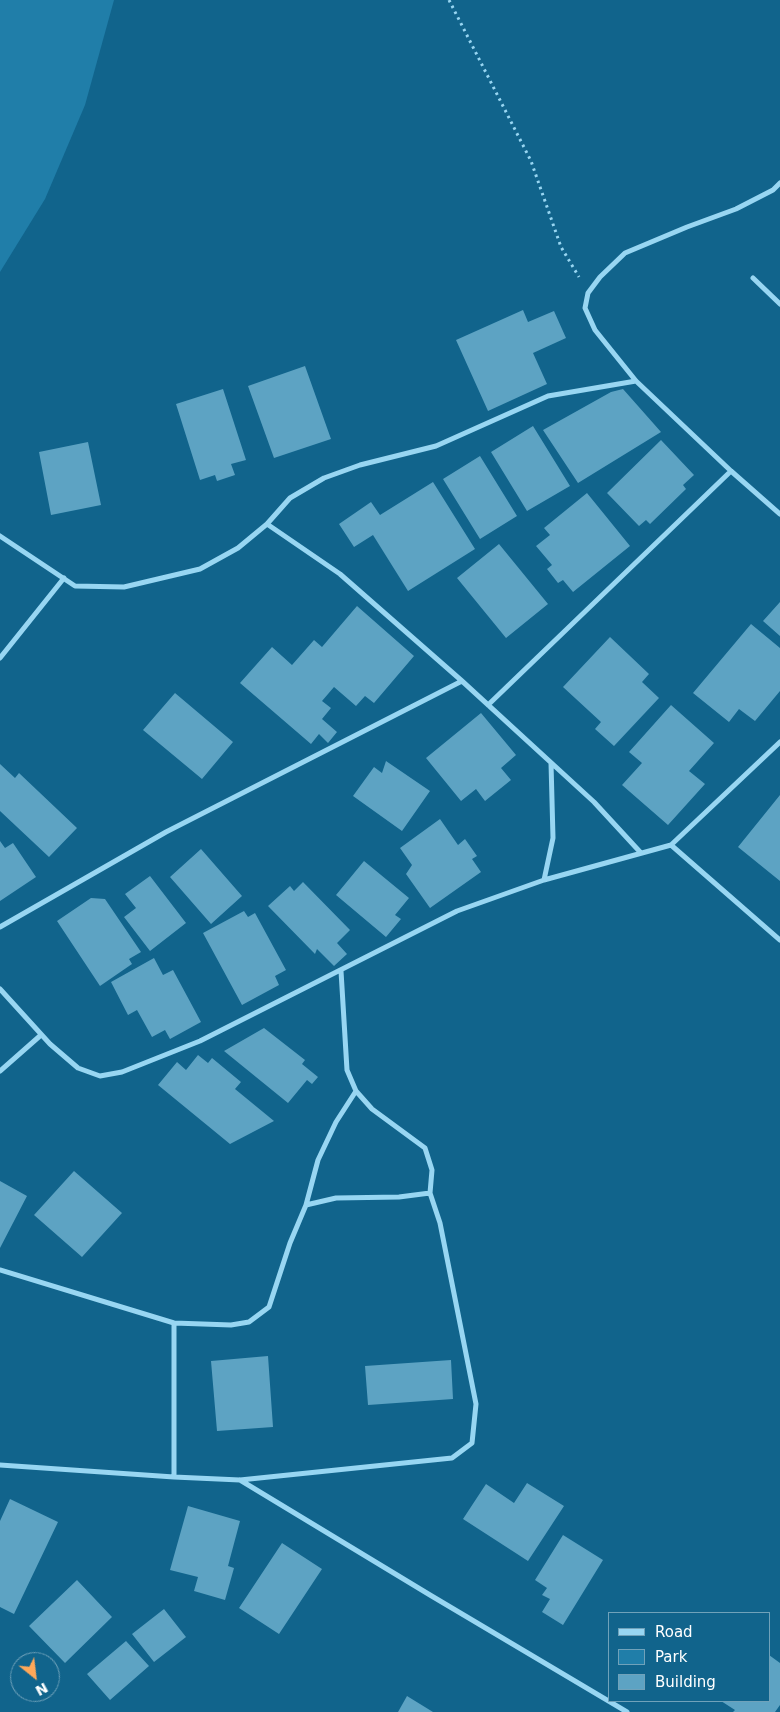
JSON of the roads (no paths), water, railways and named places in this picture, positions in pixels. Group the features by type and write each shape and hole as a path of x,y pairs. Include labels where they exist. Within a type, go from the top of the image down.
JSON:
{"street":[{"path":"780,183 773,190 736,209 625,253 600,277 588,293 585,308 595,330 636,381 731,471 780,514"},
{"path":"753,278 780,304"},
{"path":"0,536 75,586 124,587 200,569 238,548 267,524 290,498 324,478 360,465 436,446 548,396 636,381"},
{"path":"488,705 731,471"},
{"path":"267,524 340,574 462,681 594,802 641,853"},
{"path":"0,658 64,578"},
{"path":"0,926 166,832 462,681"},
{"path":"0,989 41,1035 78,1068 100,1076 122,1072 200,1041 457,911 544,880 671,845 780,742"},
{"path":"544,880 553,838 551,762"},
{"path":"671,845 780,940"},
{"path":"0,1465 240,1480 452,1458 472,1443 476,1404 440,1223 430,1193 432,1170 425,1148 372,1109 356,1091 347,1070 341,971"},
{"path":"0,1071 41,1035"},
{"path":"0,1270 174,1323 231,1325 250,1322 269,1307 290,1243 306,1205 318,1160 336,1122 356,1091"},
{"path":"306,1205 336,1198 399,1197 430,1193"},
{"path":"174,1323 174,1477"},
{"path":"240,1480 608,1701"},
{"path":"610,1702 627,1712"}]}
